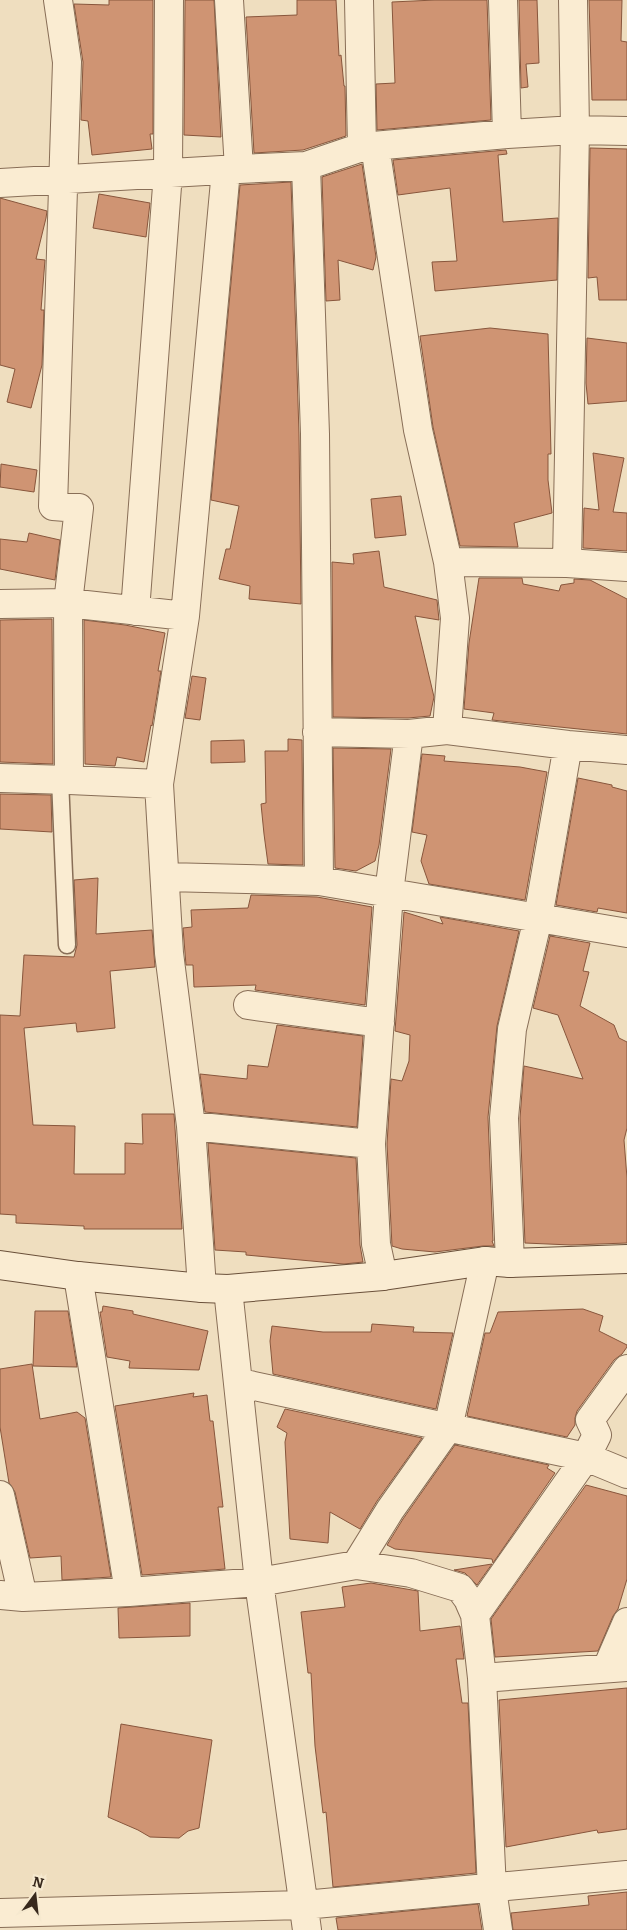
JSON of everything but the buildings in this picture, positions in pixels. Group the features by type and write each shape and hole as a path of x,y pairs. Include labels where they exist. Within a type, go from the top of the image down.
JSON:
{"street":[{"path":"58,0 67,62 52,506 78,508 68,603 65,780"},
{"path":"135,611 168,173 169,0"},
{"path":"230,0 232,169 185,616 159,784 169,953 191,1126 215,1288 240,1383 259,1582 306,1917"},
{"path":"359,0 369,146 418,430 448,562 455,618 447,730"},
{"path":"503,0 508,134"},
{"path":"567,563 574,130 573,0"},
{"path":"0,183 306,166 369,146 574,130 627,131"},
{"path":"306,166 315,434 319,881"},
{"path":"448,562 567,563 627,567"},
{"path":"0,604 68,603 185,616"},
{"path":"317,732 409,734 447,730 568,745 627,750"},
{"path":"383,1276 376,1244 371,1144 389,893 409,734"},
{"path":"356,1565 390,1510 448,1428 497,1262 504,1118 512,1029 538,918 568,745"},
{"path":"0,778 159,784"},
{"path":"166,878 319,881 627,933"},
{"path":"248,1005 380,1023"},
{"path":"191,1126 371,1144"},
{"path":"0,1265 78,1276 215,1288 383,1276 497,1262 627,1259"},
{"path":"78,1276 129,1592"},
{"path":"475,1615 586,1457 597,1435 590,1420 627,1369"},
{"path":"240,1383 586,1457 627,1474"},
{"path":"0,1495 11,1596 129,1592 259,1582 356,1565 411,1573 460,1588 468,1599 475,1615 482,1678 492,1889 498,1930"},
{"path":"482,1678 617,1668 627,1622"},
{"path":"0,1913 55,1920 306,1917 492,1889 627,1875"}],"lane":[{"path":"65,780 66,945"}]}
